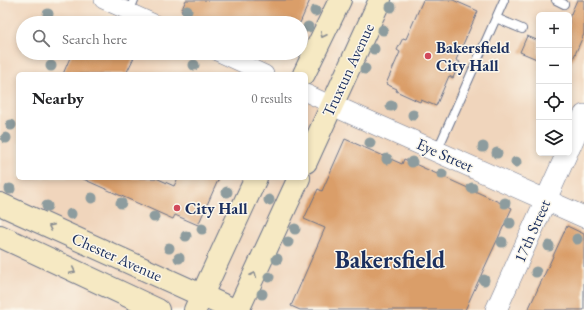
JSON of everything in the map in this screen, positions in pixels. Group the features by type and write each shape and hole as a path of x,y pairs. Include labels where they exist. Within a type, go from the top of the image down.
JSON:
{"main road":[{"path":"305,72 340,0"},
{"name":"Truxtun Avenue","path":"308,158 380,0"},
{"path":"198,303 255,180"},
{"path":"238,310 297,180"},
{"name":"Chester Avenue","path":"0,204 198,303 234,310"},
{"name":"Chester Avenue","path":"0,236 158,310"}],"street":[{"path":"104,0 131,6 145,16"},
{"path":"234,60 261,72"},
{"name":"Eye Street","path":"308,94 584,217"},
{"path":"572,142 584,115"},
{"name":"17th Street","path":"496,310 566,156"}],"lane":[{"path":"436,151 504,0"},
{"path":"556,0 564,4"},
{"path":"496,18 522,30"}],"shaded area":[{"path":"0,0 584,0 584,310 0,310"}],"building":[{"path":"186,0 310,0 303,16 192,16 181,11"},
{"name":"Bakersfield City Hall","path":"423,0 453,0 478,11 456,60 460,62 453,78 449,76 436,106 421,100 420,102 396,91 397,89 386,84 400,52 397,50 403,38 406,39"},
{"path":"577,0 584,0 584,34 572,61 572,12"},
{"path":"527,36 536,40 536,59 520,52"},
{"path":"69,60 133,60 127,72 64,72"},
{"path":"345,139 402,164 404,159 512,208 465,310 300,310 291,306 325,228 304,219 318,189 322,191"},
{"name":"City Hall","path":"85,180 160,180 174,186 177,180 218,180 198,225 175,215 173,219"},
{"path":"567,226 584,234 584,310 528,310"}],"place":[{"name":"Bakersfield City Hall","path":"428,56"},
{"name":"City Hall","path":"177,208"}],"district":[{"name":"Bakersfield","path":"390,259"}]}
